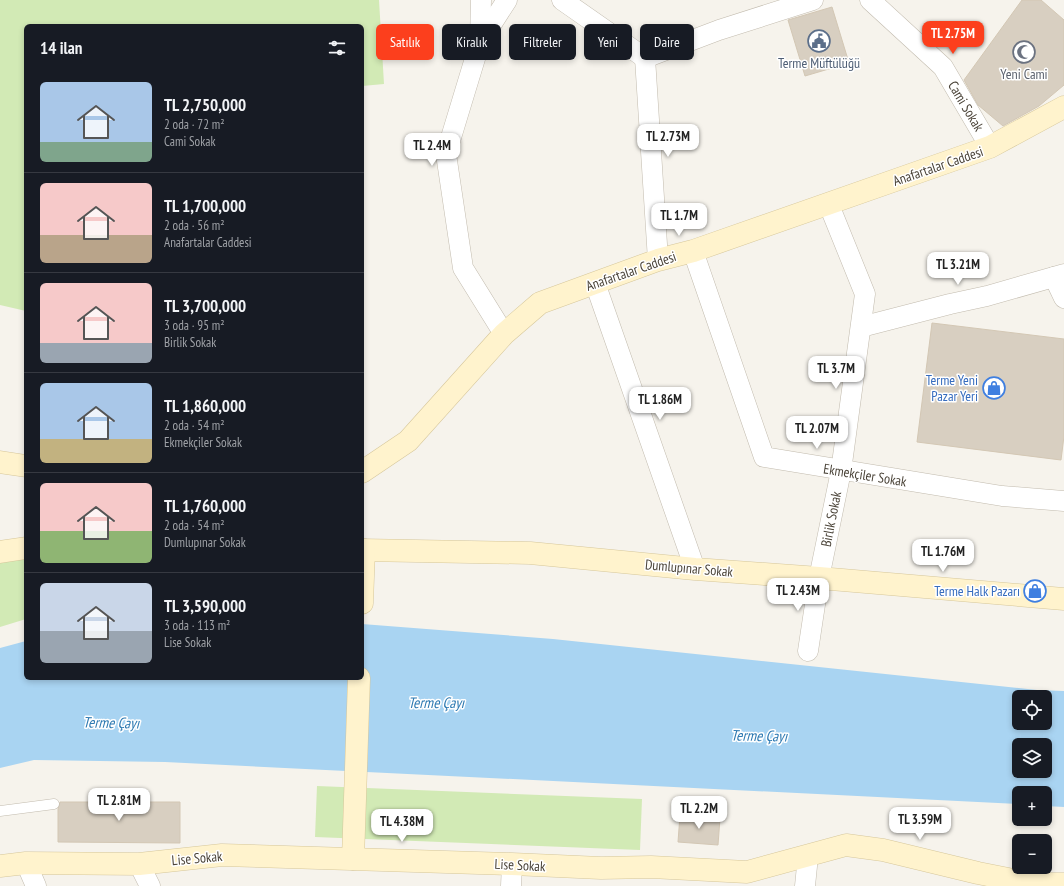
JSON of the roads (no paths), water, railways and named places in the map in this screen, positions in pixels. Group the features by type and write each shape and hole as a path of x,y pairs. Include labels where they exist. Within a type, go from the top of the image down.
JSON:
{"street":[{"path":"480,24 481,0"},
{"path":"492,24 507,0"},
{"path":"562,0 640,55"},
{"path":"694,39 812,0"},
{"name":"Cami Sokak","path":"870,0 943,67 990,147"},
{"path":"475,60 446,154 463,268 504,334"},
{"path":"645,60 658,260"},
{"name":"Anafartalar Caddesi","path":"364,471 408,441 504,334 540,303 658,260 693,251 829,205 990,147 1064,107"},
{"name":"Birlik Sokak","path":"808,651 819,578 841,471 865,294 829,205"},
{"name":"Ekmekçiler Sokak","path":"693,251 764,457 841,471 1002,496 1064,501"},
{"path":"861,327 986,296 1059,275 1064,298"},
{"path":"595,283 695,569"},
{"path":"0,462 24,466"},
{"path":"0,552 24,548"},
{"name":"Dumlupınar Sokak","path":"364,550 530,553 695,569 819,578 1064,600"},
{"path":"353,859 359,680"},
{"name":"Lise Sokak","path":"0,866 26,863 139,864 222,855 601,868 651,867 747,872 846,845 883,850 978,874 1034,885 1064,884"},
{"path":"805,886 808,856"},
{"path":"26,863 36,886"},
{"path":"139,864 150,886"},
{"path":"512,864 512,886"}],"lane":[{"path":"0,811 54,804"}],"water":[{"name":"Terme Çayı","path":"364,624 553,639 1037,690 1012,690 1012,730 1052,730 1052,691 1064,691 1064,807 1052,806 1052,786 1012,786 1012,804 165,762 34,760 0,768 0,648 24,642 24,680 364,680"}],"place":[{"name":"Terme Müftülüğü","path":"819,41"},
{"name":"Yeni Cami","path":"1024,52"},
{"name":"Terme Yeni Pazar Yeri","path":"994,388"},
{"name":"Terme Halk Pazarı","path":"1035,591"}]}
